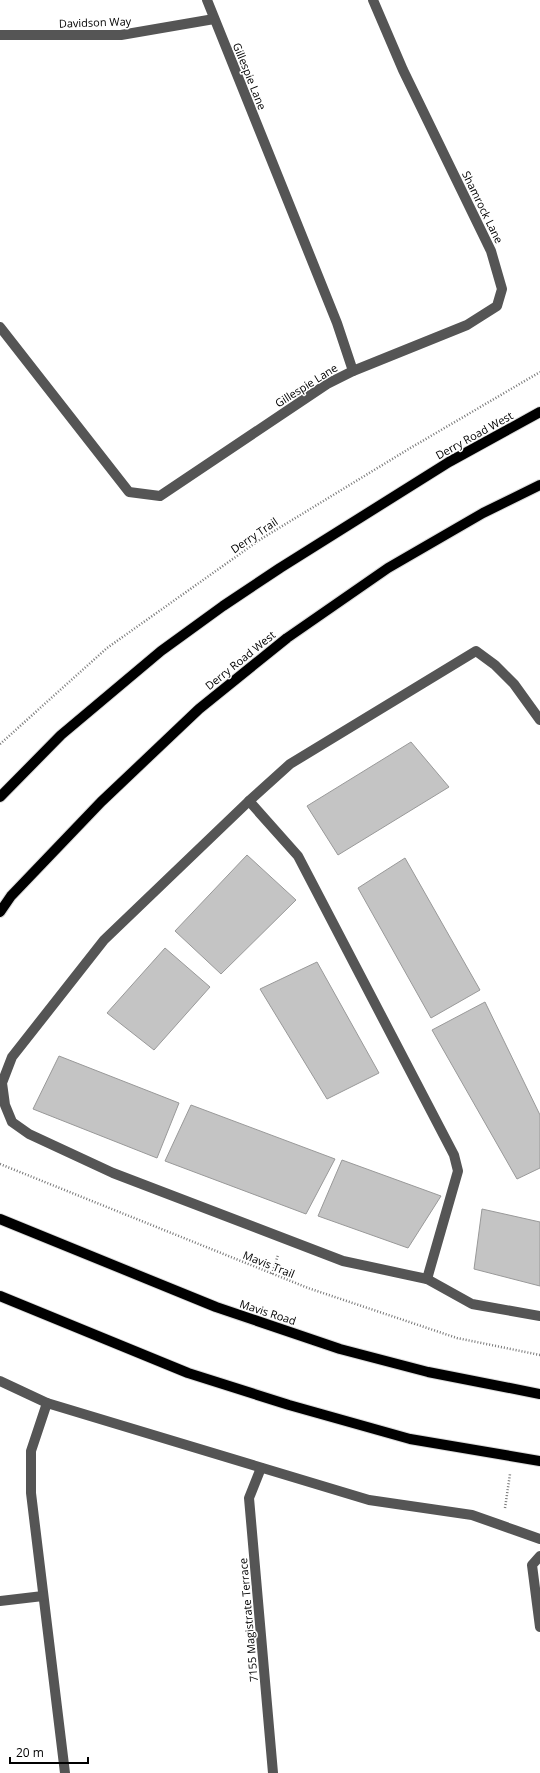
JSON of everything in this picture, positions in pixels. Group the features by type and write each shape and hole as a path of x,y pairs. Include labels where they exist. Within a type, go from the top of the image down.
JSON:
{"main road":[{"name":"Derry Road West","path":"0,797 61,735 162,651 223,606 449,462 540,412"},
{"name":"Derry Road West","path":"0,912 12,896 101,802 199,709 287,638 388,568 483,513 540,485"},
{"name":"Mavis Road","path":"0,1219 216,1308 340,1349 428,1372 540,1394"},
{"path":"0,1296 188,1373 289,1405 410,1439 540,1461"}],"street":[{"name":"Gillespie Lane","path":"0,327 129,492 160,496 327,384 353,371 337,323 214,19 208,0"},
{"name":"Shamrock Lane","path":"353,371 467,325 497,306 502,289 491,251 403,70 373,0"},
{"name":"Davidson Way","path":"0,35 121,35 214,19"},
{"path":"540,720 514,684 495,665 476,651 290,764 249,801 104,940 12,1057 2,1083 5,1105 12,1122 29,1134 113,1173 343,1261 427,1279 472,1304 540,1316"},
{"path":"249,801 298,856 454,1155 458,1171 427,1279"},
{"path":"0,1381 47,1403 369,1500 472,1515 540,1539"},
{"path":"47,1403 31,1451 31,1493 65,1773"},
{"name":"7155 Magistrate Terrace","path":"261,1468 249,1498 273,1773"},
{"path":"540,1556 532,1565 540,1627"},
{"path":"0,1601 44,1596"}],"path":[{"name":"Derry Trail","path":"0,744 107,648 261,539 407,450 540,372"},
{"name":"Mavis Trail","path":"0,1164 308,1288 457,1338 540,1355"},
{"path":"505,1509 513,1457"}],"building":[{"path":"411,742 449,787 338,855 307,806"},
{"path":"247,855 296,900 221,974 175,931"},
{"path":"405,858 480,990 431,1018 358,888"},
{"path":"165,948 210,987 154,1050 107,1013"},
{"path":"317,962 379,1073 327,1099 260,989"},
{"path":"485,1002 540,1115 540,1168 517,1179 432,1030"},
{"path":"59,1056 179,1103 157,1158 33,1109"},
{"path":"191,1105 335,1159 306,1214 165,1161"},
{"path":"342,1160 441,1196 408,1248 318,1216"},
{"path":"482,1209 540,1222 540,1286 474,1269"}]}
